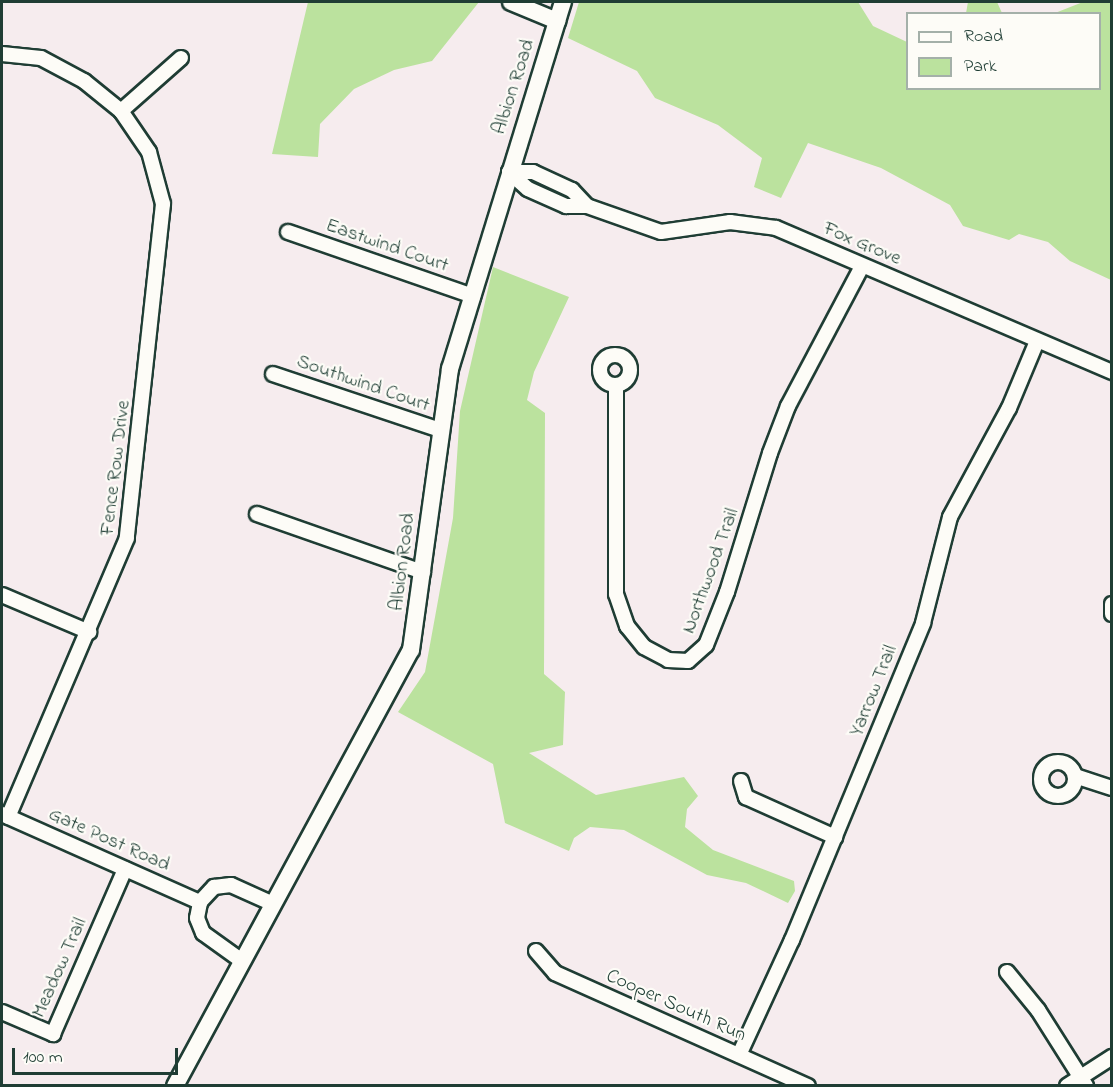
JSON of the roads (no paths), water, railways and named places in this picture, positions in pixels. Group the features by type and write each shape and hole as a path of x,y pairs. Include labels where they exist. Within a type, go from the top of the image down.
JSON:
{"street":[{"path":"511,2 557,21"},
{"name":"Albion Road","path":"175,1086 404,668 414,637 450,369 563,2"},
{"name":"Fence Row Drive","path":"2,54 41,58 84,81 120,111 149,152 163,204 163,223 130,527 120,561 5,816"},
{"path":"120,111 181,58"},
{"name":"Fox Grove","path":"509,172 533,172 572,190 587,206 661,232 730,222 776,228 1112,372"},
{"name":"Eastwind Court","path":"288,232 472,296"},
{"name":"Northwood Trail","path":"616,386 618,603 627,626 644,647 668,660 688,661 706,645 727,592 770,453 788,406 862,266"},
{"name":"Yarrow Trail","path":"740,1055 835,837 923,623 950,517 1009,408 1037,341"},
{"name":"Southwind Court","path":"273,374 440,430"},
{"path":"257,514 423,572"},
{"path":"2,595 89,632"},
{"path":"1112,604 1112,614"},
{"path":"1075,776 1112,788"},
{"path":"741,781 746,797 835,837"},
{"name":"Gate Post Road","path":"5,816 200,902"},
{"name":"Meadow Trail","path":"2,1011 53,1034 125,869"},
{"path":"242,961 202,933 197,918 200,902 214,887 231,885 273,904"},
{"name":"Cooper South Run","path":"536,951 555,972 808,1086"},
{"path":"1007,972 1038,1010 1084,1081"},
{"path":"1067,1086 1084,1081 1112,1057"}]}
